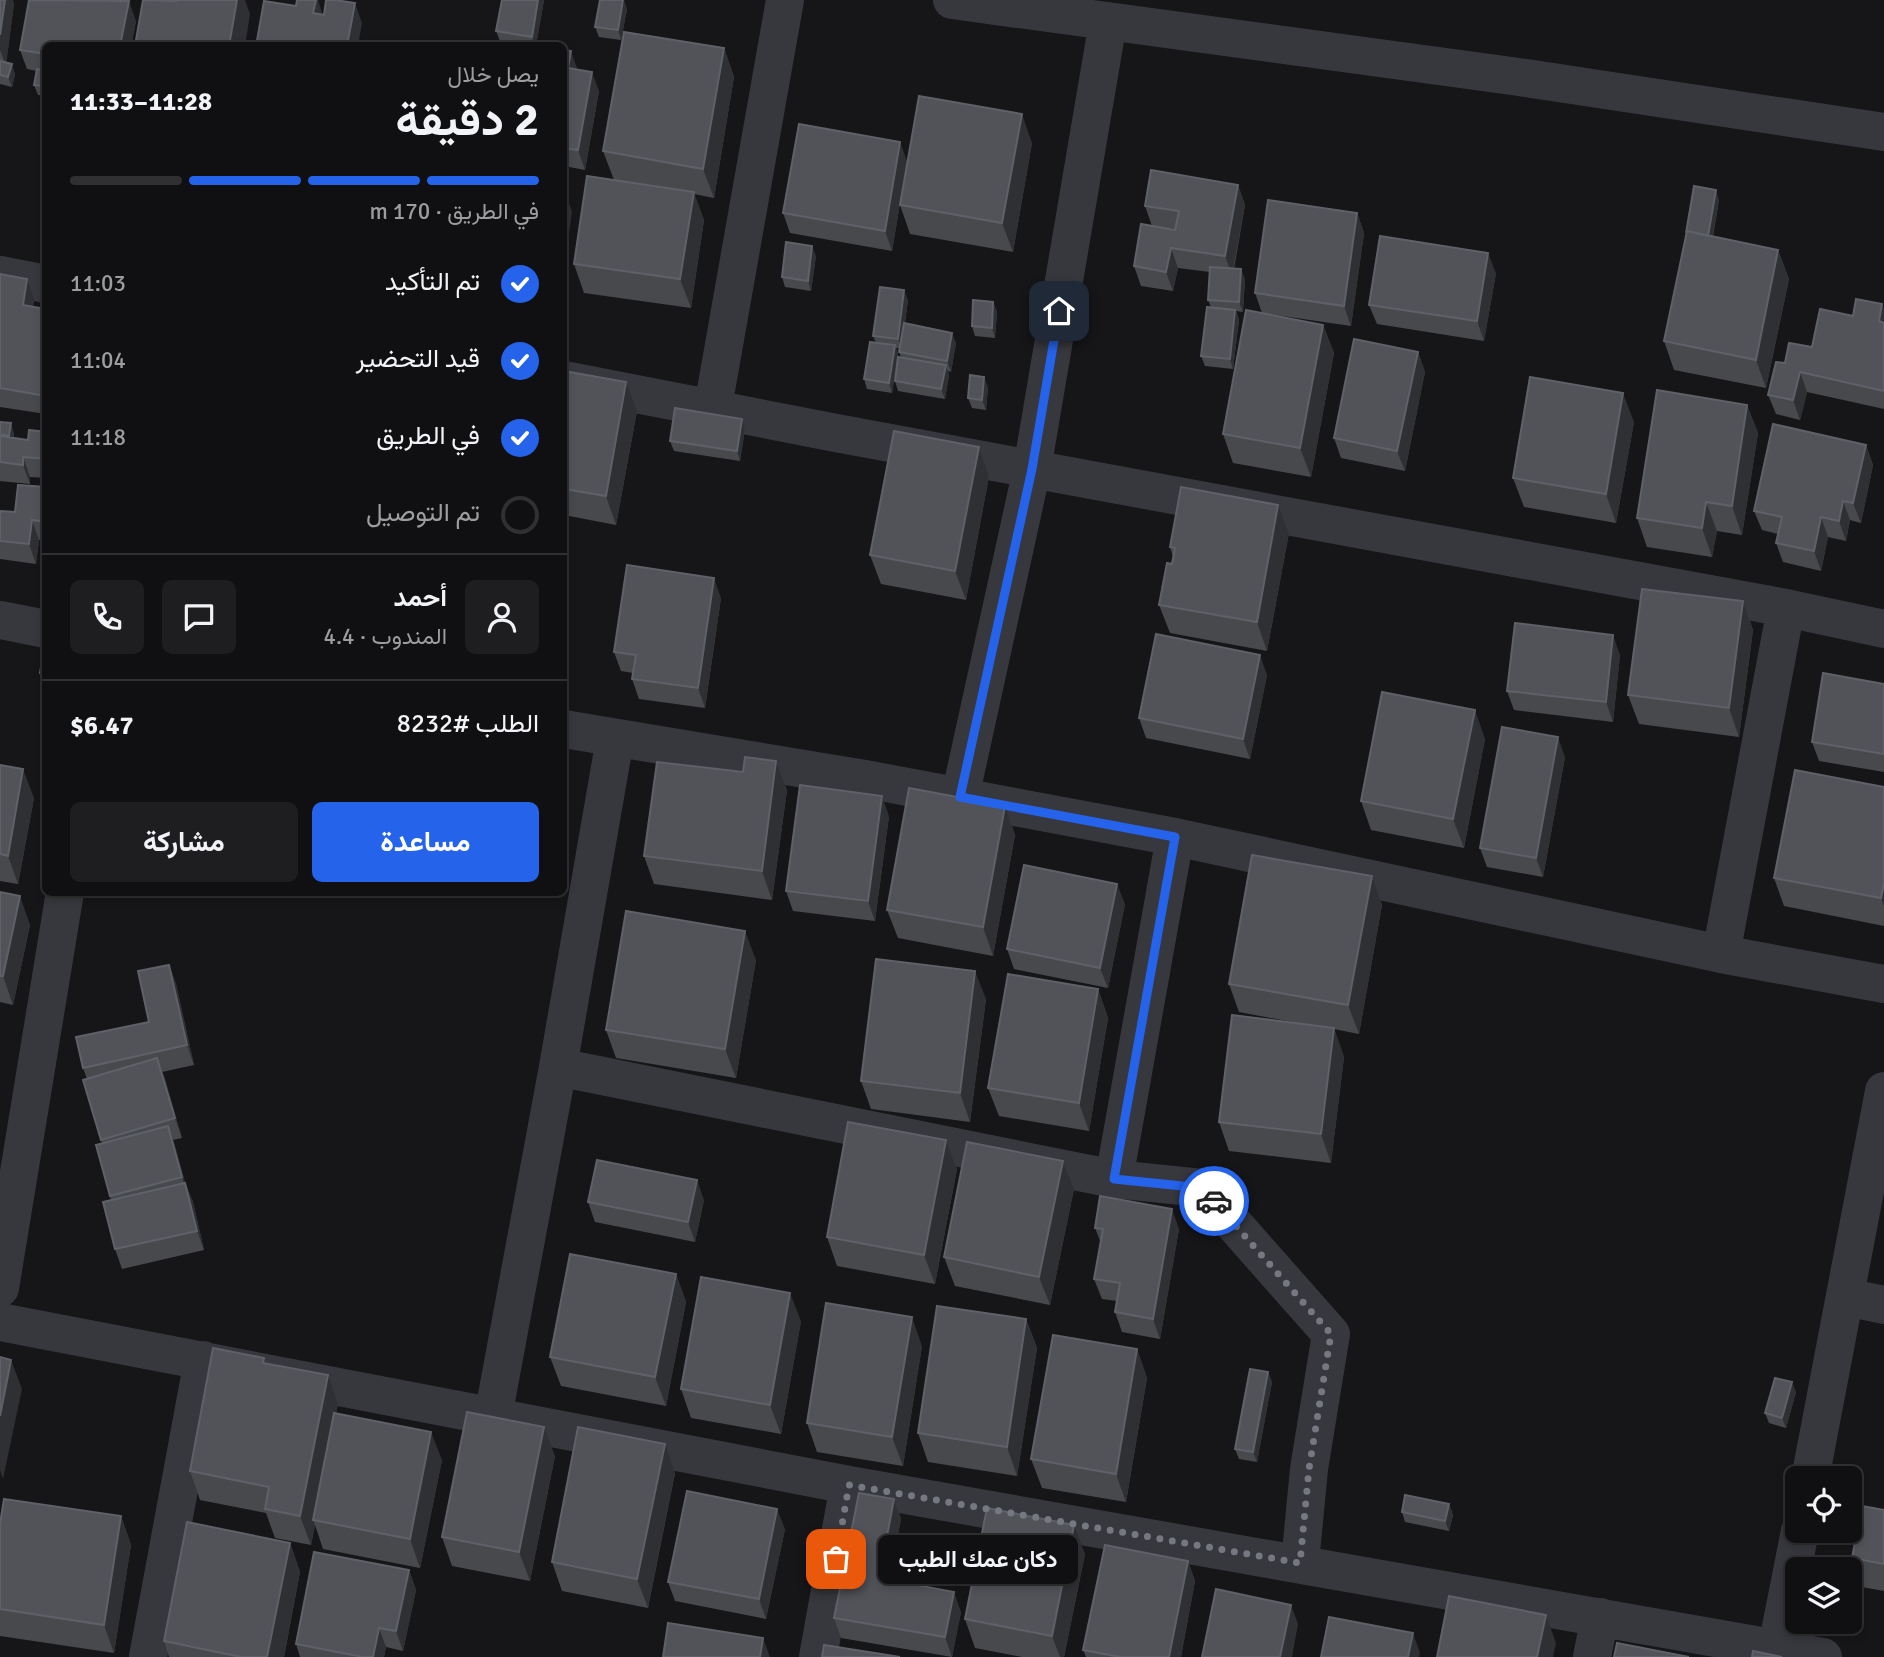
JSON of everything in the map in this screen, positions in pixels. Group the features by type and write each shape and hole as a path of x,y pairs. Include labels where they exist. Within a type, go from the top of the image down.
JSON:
{"street":[{"path":"713,407 786,0"},
{"path":"952,0 1526,78 1884,132"},
{"path":"960,797 1032,469 1108,22"},
{"path":"0,275 42,283"},
{"path":"567,381 836,433 1786,608 1884,629"},
{"path":"1721,954 1786,608"},
{"path":"0,620 42,628"},
{"path":"567,730 865,779 1175,837 1721,954 1884,984"},
{"path":"493,1417 615,738"},
{"path":"1114,1179 1175,837"},
{"path":"0,1288 64,896"},
{"path":"558,1067 1114,1179 1202,1188 1331,1334 1309,1469 1300,1563"},
{"path":"1812,1466 1884,1091"},
{"path":"1845,1297 1884,1305"},
{"path":"0,1322 849,1485 1823,1657"},
{"path":"148,1657 203,1360"},
{"path":"818,1657 849,1485"},
{"path":"1777,1647 1798,1543"},
{"path":"1592,1657 1600,1617"}],"building":[{"path":"0,0 5,0 0,35"},
{"path":"29,0 129,1 121,42 42,42 42,53 20,50"},
{"path":"143,0 237,0 230,42 136,42"},
{"path":"297,0 316,0 313,13 324,15 326,0 355,3 348,42 257,42 264,1 296,6"},
{"path":"502,0 538,0 532,37 496,31"},
{"path":"600,0 623,0 618,30 595,27"},
{"path":"624,32 724,48 703,169 603,151"},
{"path":"567,50 571,51 568,68 592,72 578,150 567,148"},
{"path":"0,61 12,64 8,77 0,75"},
{"path":"37,69 42,70 42,86 34,85"},
{"path":"919,96 1022,114 1002,223 900,205"},
{"path":"799,124 900,142 885,231 783,213"},
{"path":"1151,170 1238,185 1225,256 1171,248 1166,272 1134,266 1141,224 1175,230 1179,211 1145,206"},
{"path":"587,176 694,192 680,279 574,264"},
{"path":"1694,186 1716,190 1708,236 1687,231 1686,233"},
{"path":"1268,200 1357,213 1344,306 1255,293"},
{"path":"1687,231 1778,250 1756,360 1664,341"},
{"path":"1380,236 1488,253 1477,321 1369,305"},
{"path":"786,242 812,246 808,281 782,277"},
{"path":"1210,267 1241,269 1239,302 1208,300"},
{"path":"0,274 27,279 23,305 42,308 42,395 0,388"},
{"path":"880,287 904,290 898,339 873,336"},
{"path":"1856,299 1882,304 1879,321 1884,323 1884,391 1800,372 1793,400 1768,395 1776,362 1785,363 1789,343 1812,347 1820,309 1853,316"},
{"path":"973,300 993,302 992,328 972,326"},
{"path":"1207,307 1235,310 1230,359 1201,356"},
{"path":"1246,310 1323,325 1300,448 1223,434"},
{"path":"904,323 952,333 947,361 899,352"},
{"path":"1354,339 1418,352 1397,451 1334,438"},
{"path":"870,342 895,345 889,383 864,379"},
{"path":"898,357 946,365 941,389 895,381"},
{"path":"567,372 626,382 606,496 567,490"},
{"path":"970,375 984,377 982,400 968,398"},
{"path":"1530,377 1623,393 1606,494 1513,478"},
{"path":"1657,390 1747,405 1732,506 1706,502 1702,528 1637,518"},
{"path":"675,408 742,419 737,451 670,441"},
{"path":"0,422 11,423 9,436 0,434"},
{"path":"1773,424 1866,445 1853,503 1843,501 1839,521 1821,517 1814,551 1776,543 1782,517 1754,511"},
{"path":"29,430 42,432 42,459 23,457 23,465 0,462 0,436 28,440"},
{"path":"894,431 979,447 955,571 870,555"},
{"path":"18,485 42,487 42,521 32,520 29,544 0,541 0,511 15,512"},
{"path":"1181,487 1278,505 1257,622 1159,605 1167,563 1172,564 1175,548 1170,547"},
{"path":"627,565 714,578 698,688 632,679 636,655 614,652"},
{"path":"1642,589 1743,601 1729,708 1628,695"},
{"path":"1515,623 1613,635 1606,702 1507,691"},
{"path":"1156,634 1260,655 1243,739 1139,718"},
{"path":"1823,673 1884,684 1884,754 1812,742"},
{"path":"1382,692 1475,710 1453,819 1361,801"},
{"path":"1502,727 1558,737 1536,858 1480,848"},
{"path":"745,757 776,761 762,871 644,856 657,762 743,772"},
{"path":"0,765 23,769 8,856 0,854"},
{"path":"1795,770 1884,787 1884,884 1881,898 1774,878"},
{"path":"800,785 882,796 868,901 786,891"},
{"path":"909,788 1005,806 983,927 887,910"},
{"path":"1252,855 1372,876 1348,1005 1229,984"},
{"path":"1024,865 1117,884 1100,968 1007,949"},
{"path":"0,892 20,896 3,976 0,976"},
{"path":"626,911 745,931 725,1049 606,1030"},
{"path":"876,959 975,971 960,1093 861,1081"},
{"path":"169,965 187,1045 83,1068 76,1037 149,1022 138,971"},
{"path":"1008,974 1098,989 1079,1103 988,1088"},
{"path":"1232,1015 1334,1028 1321,1134 1219,1122"},
{"path":"157,1058 175,1118 101,1140 83,1080"},
{"path":"848,1122 946,1140 924,1255 827,1237"},
{"path":"168,1126 182,1177 110,1196 96,1145"},
{"path":"967,1142 1063,1161 1039,1277 944,1257"},
{"path":"597,1160 697,1180 688,1222 588,1202"},
{"path":"185,1183 197,1231 115,1249 103,1202"},
{"path":"1100,1196 1172,1209 1153,1319 1115,1312 1120,1283 1094,1279 1103,1229 1095,1228"},
{"path":"570,1254 676,1274 655,1377 550,1357"},
{"path":"701,1277 790,1293 770,1405 681,1389"},
{"path":"826,1303 912,1317 892,1437 807,1423"},
{"path":"937,1306 1026,1319 1007,1447 918,1433"},
{"path":"1053,1335 1137,1349 1116,1474 1031,1459"},
{"path":"213,1348 264,1358 263,1363 328,1375 300,1516 265,1509 269,1487 190,1471"},
{"path":"0,1357 11,1360 0,1416"},
{"path":"1250,1369 1268,1372 1253,1452 1235,1449"},
{"path":"1775,1378 1792,1382 1782,1418 1765,1413"},
{"path":"467,1412 544,1427 519,1552 442,1537"},
{"path":"334,1413 431,1432 410,1539 313,1520"},
{"path":"578,1427 665,1444 637,1579 552,1562"},
{"path":"687,1491 777,1509 759,1599 668,1582"},
{"path":"859,1493 894,1499 879,1578 954,1592 945,1637 834,1618"},
{"path":"1405,1495 1449,1504 1445,1521 1402,1512"},
{"path":"4,1499 121,1516 104,1625 0,1609 0,1524"},
{"path":"1862,1506 1884,1510 1884,1564 1862,1560 1862,1557 1852,1557 1855,1543 1862,1543"},
{"path":"987,1508 1074,1525 1052,1636 965,1619"},
{"path":"187,1522 290,1543 267,1657 241,1657 164,1641"},
{"path":"1105,1545 1188,1561 1169,1657 1120,1657 1083,1650"},
{"path":"314,1552 409,1570 396,1631 379,1628 373,1657 296,1644"},
{"path":"1216,1589 1291,1605 1280,1657 1202,1657"},
{"path":"1449,1596 1546,1615 1537,1657 1437,1657"},
{"path":"1329,1617 1413,1633 1408,1657 1321,1657"},
{"path":"668,1623 763,1638 760,1657 663,1657"},
{"path":"1617,1643 1689,1657 1614,1657"},
{"path":"824,1645 900,1657 822,1657"},
{"path":"1753,1651 1782,1657 1752,1657"}],"way so far":[{"path":"836,1559 849,1485 1300,1563 1309,1469 1331,1334 1214,1201"}],"place":[{"name":"دكان عمك الطيب","path":"836,1559"}],"route":[{"path":"1059,311 1032,469 960,797 1175,837 1114,1179 1202,1188 1214,1201"}]}
